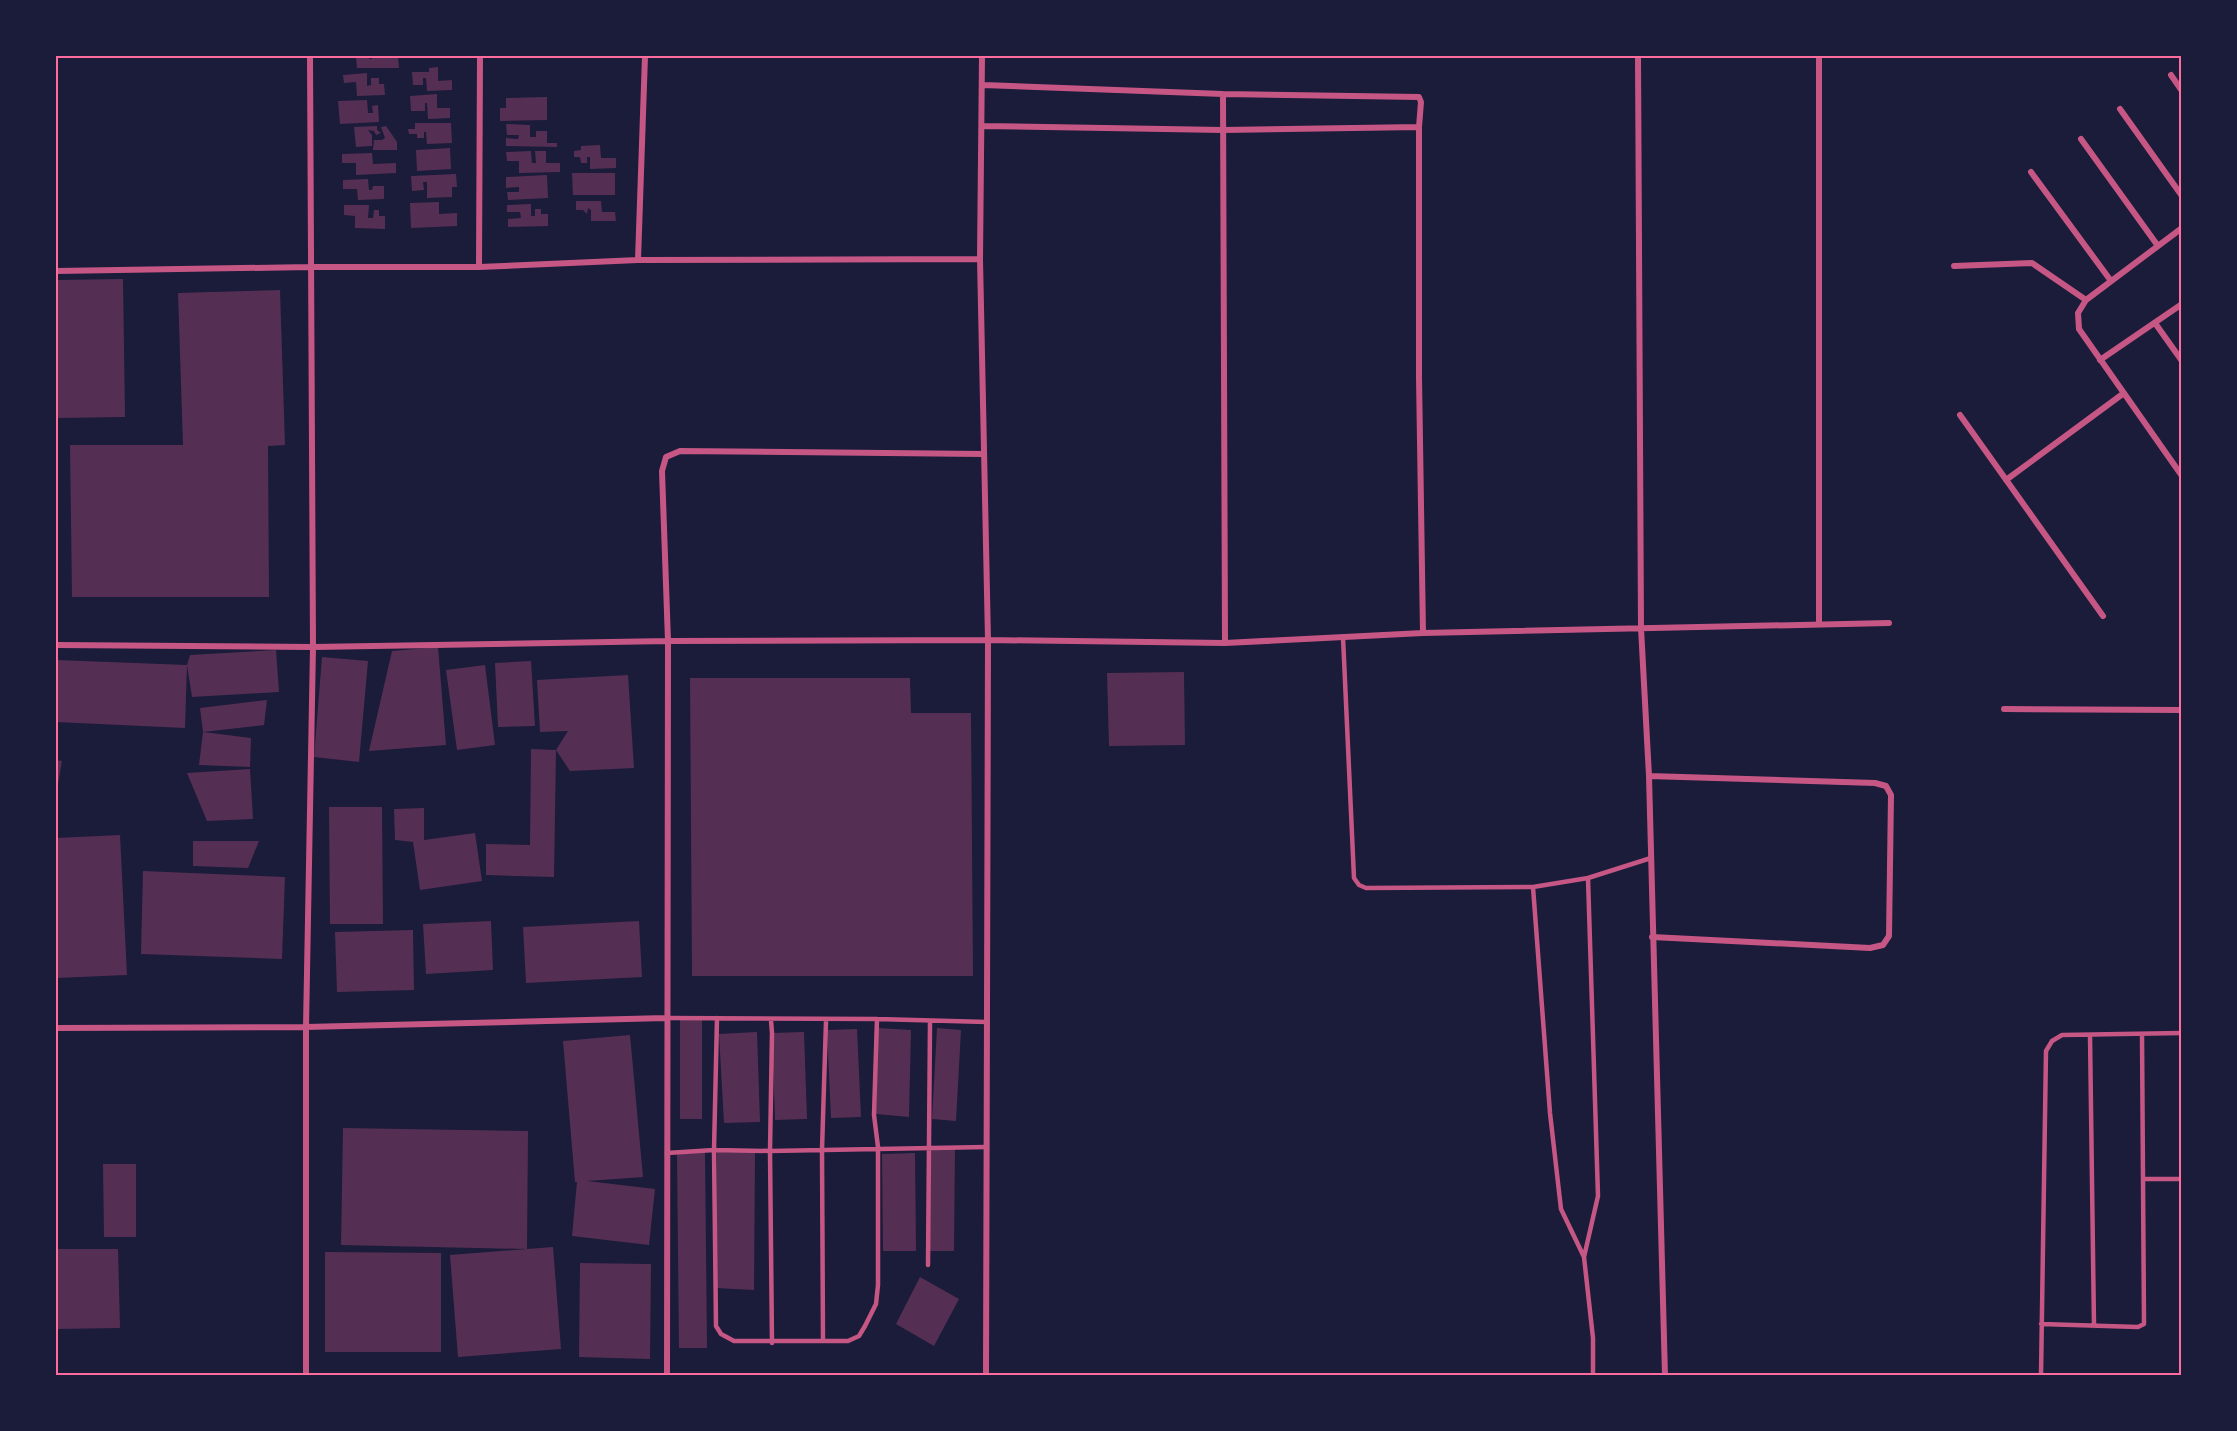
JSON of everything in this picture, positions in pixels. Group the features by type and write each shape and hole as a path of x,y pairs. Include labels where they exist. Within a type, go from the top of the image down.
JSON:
{"street":[{"path":"306,1376 306,1027 313,647 310,56"},
{"path":"479,267 480,56"},
{"path":"638,260 645,56"},
{"path":"982,56 980,259 987,640 986,1376"},
{"path":"1638,56 1641,628 1649,776 1665,1376"},
{"path":"1819,56 1819,624"},
{"path":"2171,75 2181,91"},
{"path":"983,85 1223,94 1419,97 1421,102 1419,128 1419,377 1423,633"},
{"path":"1223,94 1225,643"},
{"path":"2120,109 2181,196"},
{"path":"982,126 1223,130 1419,128"},
{"path":"2081,139 2158,246"},
{"path":"2031,172 2111,281"},
{"path":"2181,228 2086,300 2078,314 2079,329 2181,476"},
{"path":"56,271 479,267 638,260 980,259"},
{"path":"1954,266 2032,263 2086,300"},
{"path":"2100,360 2181,304"},
{"path":"2155,322 2181,361"},
{"path":"2006,480 2124,393"},
{"path":"1960,415 2103,616"},
{"path":"667,1376 668,641 662,471 666,457 680,451 984,454"},
{"path":"56,645 313,647 668,641 987,640 1225,643 1423,633 1889,623"},
{"path":"2004,710 2181,710"},
{"path":"1649,776 1875,783 1886,786 1890,795 1889,936 1883,945 1870,948 1652,937"},
{"path":"56,1028 306,1027 666,1018"}],"lane":[{"path":"1343,638 1353,879 1359,885 1366,888 1533,887 1588,878 1651,858"},
{"path":"1584,1257 1598,1196 1588,878"},
{"path":"1533,887 1550,1113 1561,1209 1584,1257 1593,1338 1593,1376"},
{"path":"666,1018 987,1022"},
{"path":"717,1018 714,1150 716,1326 721,1334 734,1341 772,1343 848,1341 859,1336 876,1304 878,1147 874,1115 877,1019"},
{"path":"771,1020 772,1343"},
{"path":"823,1341 822,1150 826,1021"},
{"path":"928,1266 930,1022"},
{"path":"2041,1376 2046,1051 2052,1041 2062,1035 2181,1033"},
{"path":"2041,1324 2138,1327 2144,1324 2142,1034"},
{"path":"2090,1035 2094,1326"},
{"path":"667,1153 714,1150 986,1147"},
{"path":"2143,1179 2181,1179"}],"building":[{"path":"341,56 369,56 369,59 372,59 372,56 398,56 399,68 357,68 356,58 341,58"},
{"path":"438,67 438,81 452,80 452,90 427,91 426,78 423,78 423,85 413,85 412,72 429,72 429,68"},
{"path":"367,73 367,86 371,85 371,78 379,78 379,84 384,84 385,95 357,96 356,82 344,83 343,75"},
{"path":"437,94 437,108 450,108 450,118 428,119 427,103 425,103 425,111 411,111 410,96"},
{"path":"547,97 547,120 500,121 500,108 506,108 506,98"},
{"path":"367,100 368,113 373,113 372,106 378,105 379,122 340,124 338,101"},
{"path":"415,123 451,123 452,143 427,144 426,132 424,132 424,138 417,138 417,134 409,134 408,129 415,129"},
{"path":"506,124 530,125 530,137 536,137 536,131 547,131 547,143 557,143 557,147 506,146 506,138 518,139 519,135 507,135"},
{"path":"377,126 377,130 381,133 376,135 374,131 368,130 372,135 372,146 356,147 354,127"},
{"path":"386,126 397,142 397,150 373,150 374,140 385,138 381,127"},
{"path":"600,145 601,158 616,158 616,168 590,169 590,157 587,157 587,163 581,163 580,157 574,157 574,151 581,150 581,146"},
{"path":"450,148 451,169 417,171 416,150"},
{"path":"531,151 532,163 536,163 535,151 546,151 546,163 560,163 560,172 519,173 519,161 507,161 506,152"},
{"path":"372,153 373,164 396,163 396,173 356,175 356,163 342,163 342,154"},
{"path":"572,173 615,173 615,195 573,195"},
{"path":"456,174 457,187 452,187 452,197 427,198 427,182 423,182 424,190 412,191 411,176"},
{"path":"547,175 548,198 508,200 507,192 519,192 519,187 506,188 506,177"},
{"path":"368,179 369,190 372,190 373,186 384,186 384,199 358,200 357,189 343,189 343,180"},
{"path":"576,201 601,201 602,212 615,212 616,221 591,221 591,210 588,208 587,214 583,210 576,210"},
{"path":"439,202 439,214 457,213 457,226 411,228 410,203"},
{"path":"531,204 531,216 535,216 535,209 541,209 541,214 548,214 548,226 508,227 508,219 521,218 520,212 507,212 507,205"},
{"path":"344,205 369,205 368,218 373,218 374,210 379,210 379,216 385,216 385,229 355,228 355,216 344,215"},
{"path":"123,279 125,417 56,418 56,280"},
{"path":"280,290 285,445 268,446 269,597 72,597 70,445 183,445 178,293"},
{"path":"438,647 446,745 369,751 392,651"},
{"path":"276,650 279,692 192,697 187,665 190,655"},
{"path":"322,657 368,661 359,762 314,757"},
{"path":"56,660 187,665 185,728 56,722"},
{"path":"531,661 535,726 498,727 495,663"},
{"path":"485,665 495,745 457,750 446,670"},
{"path":"1184,672 1185,745 1109,746 1107,673"},
{"path":"628,675 634,768 570,771 556,750 568,731 540,732 537,680"},
{"path":"690,678 910,678 911,713 971,713 973,976 692,976"},
{"path":"267,700 264,725 203,732 200,708"},
{"path":"203,732 251,738 250,767 199,765"},
{"path":"531,749 556,750 554,877 486,875 486,844 530,845"},
{"path":"56,760 62,761 57,790 56,790"},
{"path":"250,769 253,819 207,821 187,773"},
{"path":"329,807 382,807 383,924 330,924"},
{"path":"424,808 424,840 475,833 482,881 420,890 413,842 395,840 394,809"},
{"path":"120,835 127,975 56,978 56,838"},
{"path":"193,841 259,841 248,868 193,866"},
{"path":"143,871 285,877 282,959 141,954"},
{"path":"491,921 493,970 426,974 423,924"},
{"path":"639,921 642,977 526,983 523,927"},
{"path":"413,930 414,990 337,992 335,932"},
{"path":"680,1018 702,1019 702,1119 680,1119"},
{"path":"878,1028 911,1030 909,1117 876,1114"},
{"path":"937,1028 961,1030 956,1121 932,1119"},
{"path":"857,1029 861,1117 831,1118 827,1030"},
{"path":"757,1032 760,1122 724,1123 719,1034"},
{"path":"804,1032 807,1119 775,1120 772,1033"},
{"path":"630,1035 643,1177 587,1181 655,1189 649,1245 572,1236 577,1182 575,1182 563,1041"},
{"path":"343,1128 528,1131 527,1249 341,1245"},
{"path":"930,1147 955,1147 954,1251 929,1251"},
{"path":"717,1152 755,1152 754,1290 716,1288"},
{"path":"677,1153 705,1153 707,1348 679,1348"},
{"path":"915,1153 916,1251 883,1251 882,1154"},
{"path":"103,1164 136,1164 136,1237 104,1237"},
{"path":"553,1247 561,1349 458,1357 450,1255"},
{"path":"56,1249 118,1249 120,1328 56,1329"},
{"path":"325,1252 441,1253 441,1352 325,1352"},
{"path":"580,1263 651,1264 650,1359 579,1357"},
{"path":"920,1277 959,1299 934,1346 896,1324"}]}
